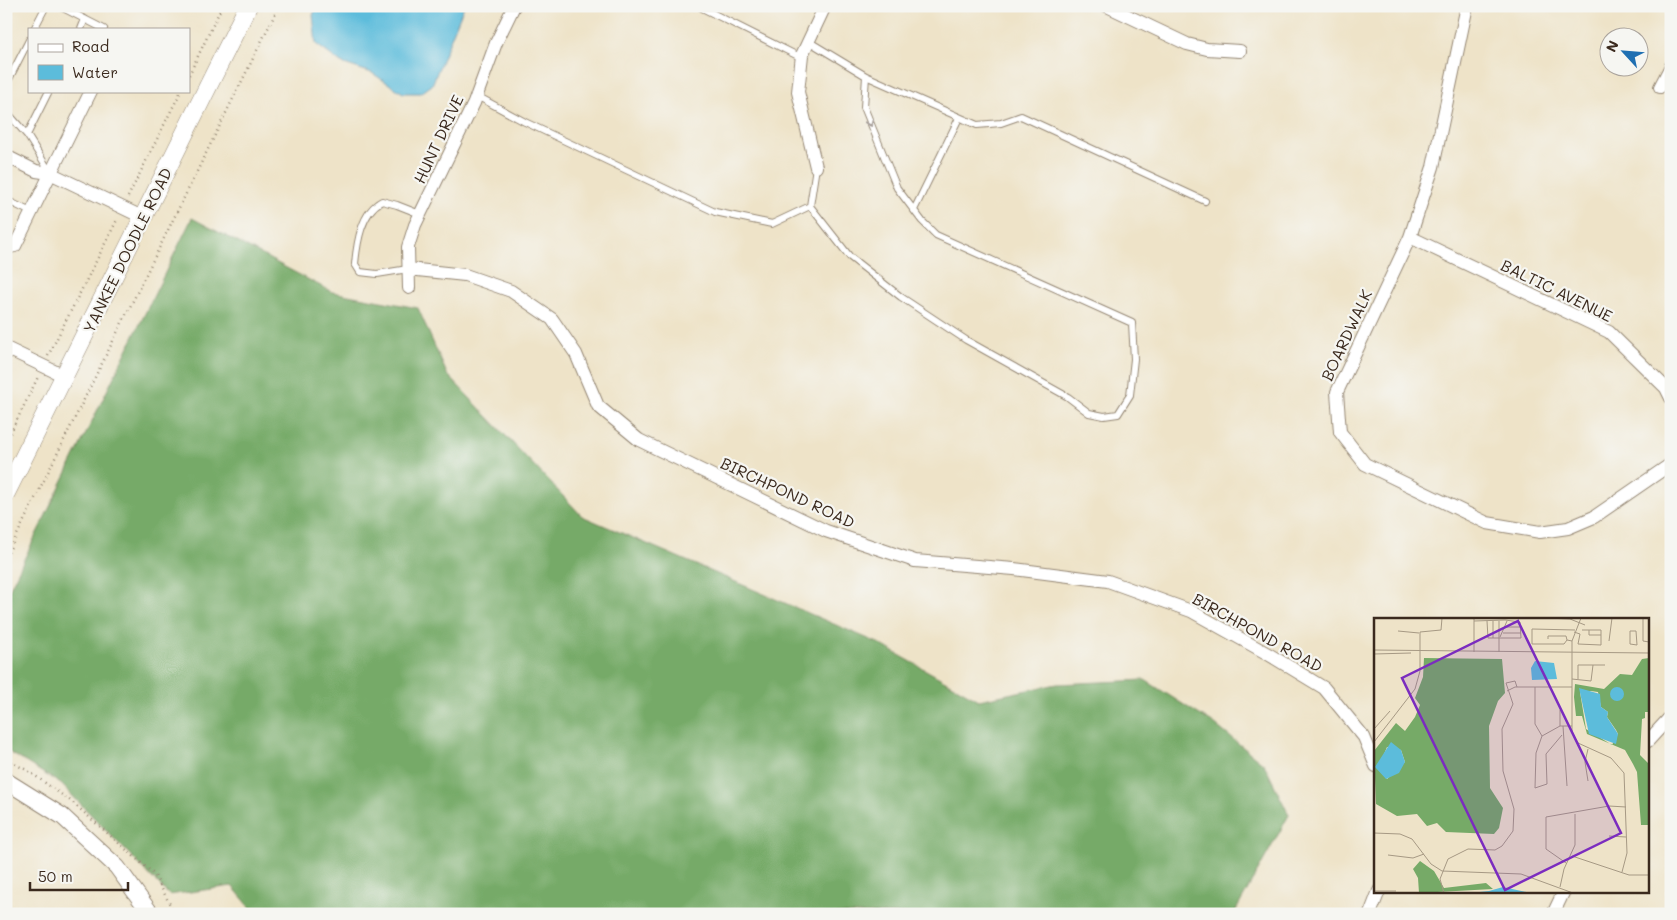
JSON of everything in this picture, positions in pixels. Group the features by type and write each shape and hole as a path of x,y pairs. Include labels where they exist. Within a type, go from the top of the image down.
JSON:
{"main road":[{"name":"YANKEE DOODLE ROAD","path":"6,493 248,6"}],"street":[{"name":"HUNT DRIVE","path":"409,288 408,247 420,214 477,96 496,43 514,6"},
{"path":"816,167 798,92 802,58 825,6"},
{"path":"1107,6 1187,44 1207,49 1240,52"},
{"name":"BOARDWALK","path":"1467,6 1433,167 1410,237 1337,392 1340,432 1365,464 1487,523 1540,532 1568,528 1594,517 1671,464"},
{"path":"1660,86 1671,66"},
{"path":"11,245 31,212 90,92"},
{"path":"6,156 36,171 50,173 142,217"},
{"name":"BALTIC AVENUE","path":"1410,237 1609,332 1669,391"},
{"name":"BIRCHPOND ROAD","path":"408,269 465,275 512,291 552,319 576,354 598,406 639,440 826,531 915,561 1014,569 1108,581 1191,611 1324,688 1364,737 1374,761"},
{"path":"6,348 64,376"},
{"path":"1650,739 1671,716"},
{"path":"6,781 62,816 117,867 151,914"},
{"path":"1370,914 1379,892"},
{"path":"1553,914 1564,892"}],"lane":[{"path":"35,28 46,6"},
{"path":"59,6 102,28"},
{"path":"702,8 802,58"},
{"path":"81,28 85,19"},
{"path":"808,41 866,76 977,125 1001,123 1021,116 1206,201"},
{"path":"6,85 28,42"},
{"path":"816,167 810,206 850,258 901,297 966,340 1068,397 1089,413 1104,416 1118,414 1130,395 1134,359 1132,323 936,235 922,221 897,188 864,107 866,76"},
{"path":"27,135 48,92"},
{"path":"477,96 525,122 715,212 772,224 810,206"},
{"path":"6,111 27,135 50,173"},
{"path":"914,210 960,118"},
{"path":"6,200 31,212"},
{"path":"408,269 377,274 360,272 355,264 357,242 365,220 376,205 382,201 397,204 420,214"}],"path":[{"path":"190,73 222,6"},
{"path":"6,557 279,6"},
{"path":"6,442 181,92"}],"green space":[{"path":"192,218 332,292 418,308 447,374 582,516 878,643 979,700 1057,684 1145,680 1214,724 1264,764 1289,815 1234,914 256,914 232,886 169,895 61,784 6,750 6,596"}],"water":[{"path":"317,6 464,6 432,85 421,93 403,93 372,73 341,63 316,44 313,15"}]}
